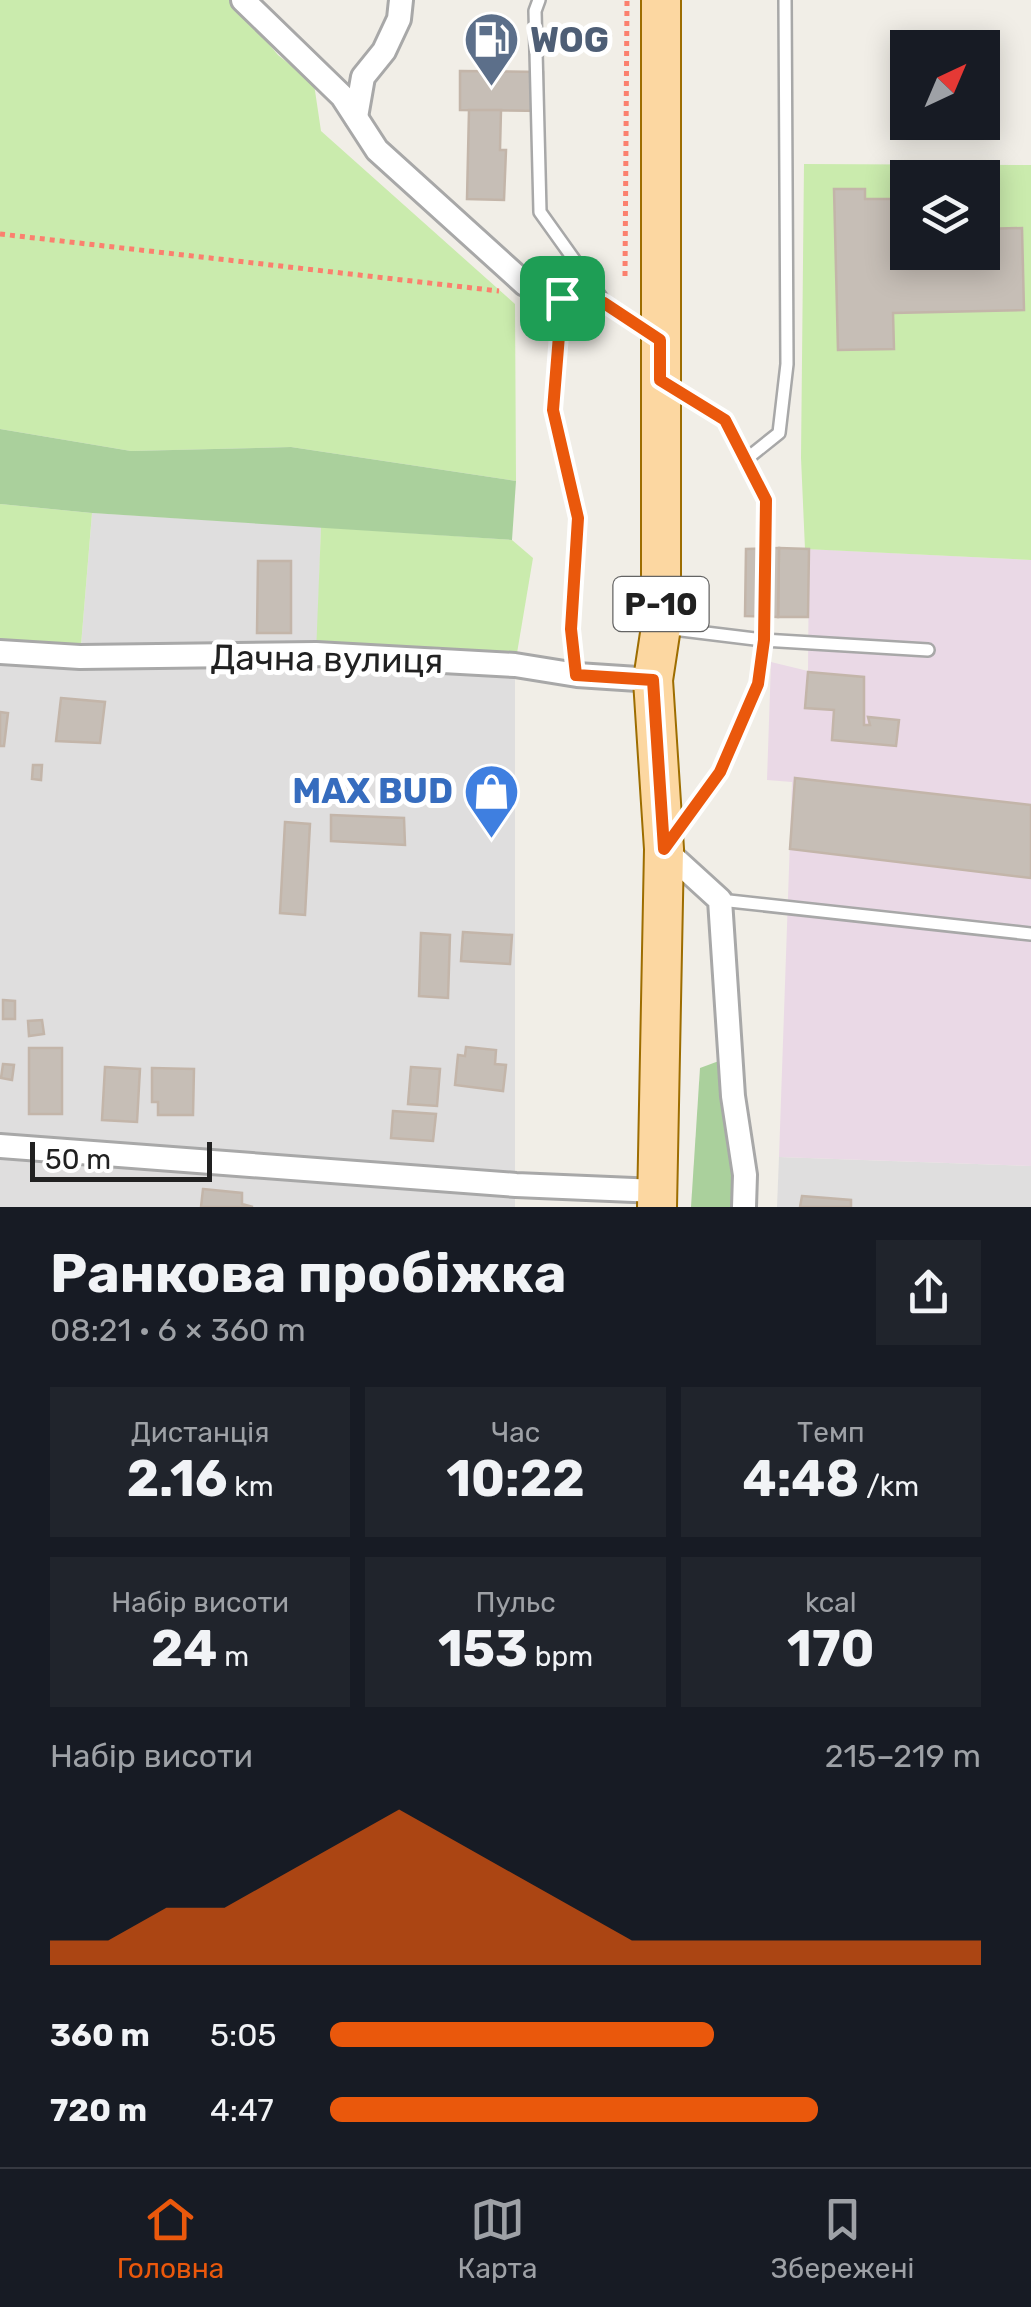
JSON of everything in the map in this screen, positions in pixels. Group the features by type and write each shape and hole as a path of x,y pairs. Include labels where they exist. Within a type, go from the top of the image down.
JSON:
{"main road":[{"name":"Р-10","path":"657,1199 664,849 653,680 661,627 661,0"}],"street":[{"path":"242,0 342,96 377,150 525,284 562,298"},
{"path":"356,117 363,78 384,50 399,19 402,0"},
{"name":"Дачна вулиця","path":"0,652 80,657 316,654 516,666 653,680"},
{"path":"664,849 720,900 744,1207"},
{"path":"0,1146 657,1199"}],"lane":[{"path":"539,0 535,11 540,212 604,303 660,340"},
{"path":"744,461 779,433 787,364 785,0"},
{"path":"660,380 725,420 766,500 764,640 758,684 720,772 664,849"},
{"path":"661,627 764,640 928,650"},
{"path":"720,900 1031,934"}],"path":[{"path":"624,276 627,0"},
{"path":"0,234 504,291"},
{"path":"562,298 553,410 578,518 571,629 576,675"}],"shaded area":[{"path":"92,513 321,527 317,654 515,665 515,1207 0,1207 0,652 80,657"},
{"path":"809,549 1031,560 1031,1166 779,1157 792,782 767,780 771,662 808,671"},
{"path":"779,1157 1031,1166 1031,1207 777,1207"}],"green space":[{"path":"0,0 232,0 278,55 314,84 321,131 515,304 516,481 291,447 131,451 0,429"},
{"path":"804,164 890,164 890,270 1000,270 1000,165 1031,165 1031,560 805,549 801,458"},
{"path":"0,429 131,451 291,447 516,481 512,540 0,504"},
{"path":"0,504 92,513 80,657 0,652"},
{"path":"321,527 512,540 533,558 515,665 316,654"},
{"path":"727,1058 741,1207 691,1207 700,1068"}],"building":[{"path":"460,71 543,72 543,111 460,110"},
{"path":"469,110 501,110 500,150 506,150 504,200 467,199"},
{"path":"834,189 865,189 865,199 890,199 890,270 1000,270 1000,229 1022,228 1024,310 893,313 894,349 838,350"},
{"path":"779,548 809,549 808,617 778,617"},
{"path":"779,548 778,617 745,616 746,549"},
{"path":"258,561 291,561 291,633 257,633"},
{"path":"808,672 864,677 864,725 870,725 868,717 899,720 896,746 832,740 834,710 805,708"},
{"path":"61,698 105,702 100,743 56,741"},
{"path":"0,712 8,713 4,746 0,746"},
{"path":"33,765 42,765 41,780 32,779"},
{"path":"795,778 1031,805 1031,878 790,849"},
{"path":"331,815 404,818 405,845 331,841"},
{"path":"285,822 310,824 305,915 280,913"},
{"path":"463,932 512,935 510,964 461,961"},
{"path":"421,933 450,935 448,998 419,996"},
{"path":"3,1000 15,1001 15,1019 3,1019"},
{"path":"42,1020 44,1034 29,1036 28,1021"},
{"path":"466,1047 496,1050 495,1064 506,1065 503,1091 455,1085 458,1055 465,1056"},
{"path":"29,1048 62,1048 62,1114 29,1114"},
{"path":"3,1064 14,1065 12,1080 1,1078"},
{"path":"105,1067 140,1069 137,1122 102,1120"},
{"path":"411,1067 440,1069 437,1106 408,1104"},
{"path":"152,1068 194,1069 193,1115 158,1115 158,1102 152,1102"},
{"path":"393,1111 436,1114 433,1141 391,1138"},
{"path":"203,1189 242,1193 242,1204 253,1207 201,1207"},
{"path":"802,1196 851,1200 851,1207 800,1207"}],"place":[{"name":"WOG","path":"491,89"},
{"name":"MAX BUD","path":"492,840"}],"route":[{"path":"562,298 604,303 660,340 660,380 725,420 766,500 764,640 758,684 720,772 664,849 653,680 576,675 571,629 578,518 553,410 562,298"}]}
